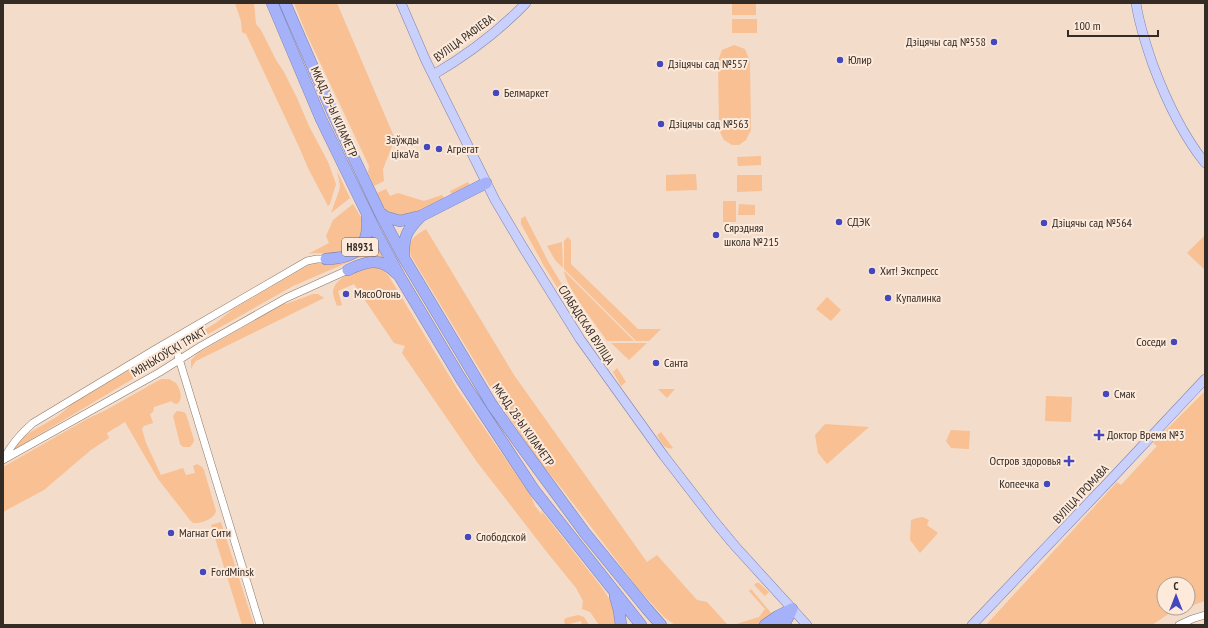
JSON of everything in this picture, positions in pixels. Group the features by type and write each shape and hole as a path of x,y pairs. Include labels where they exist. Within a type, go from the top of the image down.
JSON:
{"highway":[{"name":"МКАД, 29-Ы КІЛАМЕТР","path":"272,3 321,119 366,213 400,277"},
{"name":"МКАД, 29-Ы КІЛАМЕТР","path":"285,3 334,116 386,224"},
{"path":"380,213 386,217 400,221 421,216 486,183"},
{"name":"Н8931","path":"326,259 346,257 360,248 367,236 368,228 366,213"},
{"path":"404,258 404,242 406,234 411,226 421,216"},
{"name":"МКАД, 28-Ы КІЛАМЕТР","path":"386,224 404,258 492,405 518,443 585,533 661,625"},
{"name":"Н8931","path":"348,270 361,263 375,262 388,266 400,277"},
{"path":"400,277 461,379 534,490 641,625"},
{"path":"610,587 616,598 621,625"},
{"path":"647,609 670,625"},
{"path":"765,625 778,616 792,610"},
{"path":"782,625 785,623 792,610"}],"main road":[{"name":"СЛАБАДСКАЯ ВУЛІЦА","path":"401,3 433,74 495,200 524,250 580,339 664,456 715,522 807,625"},
{"name":"ВУЛІЦА РАФІЕВА","path":"433,74 448,66 480,44 526,3"},
{"path":"1136,3 1143,35 1162,89 1181,129 1205,163"},
{"name":"ВУЛІЦА ГРОМАВА","path":"972,625 1115,476 1205,379"}],"street":[{"name":"МЯНЬКОЎСКІ ТРАКТ","path":"4,460 13,442 33,423 307,261 326,259"},
{"name":"МЯНЬКОЎСКІ ТРАКТ","path":"4,460 160,372 179,359 286,298 348,270"},
{"path":"173,339 260,625"},
{"path":"1179,625 1205,615"}],"shaded area":[{"path":"235,3 254,3 256,24 261,30 276,60 284,72 309,126 328,162 336,184 328,206 308,168 246,34 242,32 241,21"},
{"path":"294,3 337,3 395,139 383,169 384,181 374,186 368,172 369,166 306,33"},
{"path":"732,3 756,3 756,15 732,15"},
{"path":"732,19 757,19 757,33 732,33"},
{"path":"734,45 745,49 750,61 751,130 746,140 739,145 732,145 724,140 719,130 718,61 722,50"},
{"path":"761,156 761,165 738,166 737,157"},
{"path":"337,171 350,198 331,213 340,185"},
{"path":"696,174 697,190 666,191 666,175"},
{"path":"737,175 762,175 762,191 737,192"},
{"path":"468,182 470,186 452,195 450,191"},
{"path":"386,189 390,196 398,193 424,201 442,195 444,198 406,217 386,212 377,193"},
{"path":"723,201 736,201 736,222 723,222"},
{"path":"353,204 362,219 363,236 356,246 349,251 338,253 308,254 329,243 326,236 333,220"},
{"path":"739,204 755,205 755,215 738,215"},
{"path":"525,216 549,263 588,327 586,329 570,308 544,266 521,224 521,219"},
{"path":"426,229 514,375 647,562 657,555 697,600 707,602 728,625 675,625 664,617 637,587 559,485 537,459 500,403 411,256 410,246 412,240"},
{"path":"1205,235 1205,270 1187,253"},
{"path":"372,236 383,258 373,256 358,258 293,286 196,341 193,340 192,338 194,336 216,323 233,309 309,265 316,263 336,263 369,242"},
{"path":"568,237 571,241 571,264 638,329 661,329 649,341 636,341 564,269 564,241"},
{"path":"562,242 563,268 555,260 547,246"},
{"path":"365,267 375,267 384,271 388,275 458,390 531,496 535,506 542,515 541,510 603,589 613,605 617,625 599,625 590,612 582,609 583,601 576,588 477,462 402,353 405,346 394,343 354,284 338,291 342,305 337,306 333,291 339,280 351,272 359,269"},
{"path":"564,271 634,341 607,341 582,306 570,286"},
{"path":"313,294 318,294 324,298 196,361 191,369 191,360 198,353 285,303 286,304"},
{"path":"827,297 841,310 831,321 816,309"},
{"path":"611,343 647,343 629,360"},
{"path":"163,350 169,353 168,358 15,449 14,448 18,441 58,416 72,404"},
{"path":"617,368 626,382 621,386 613,372"},
{"path":"161,379 169,379 176,383 181,397 177,404 173,403 172,401 154,407 153,412 150,414 153,423 144,426 142,429 146,443 161,475 183,468 186,475 195,473 193,466 197,464 202,467 216,511 210,519 199,523 193,523 190,520 158,479 125,422 107,433 109,438 91,450 44,490 3,512 3,467"},
{"path":"658,389 675,389 667,398"},
{"path":"1205,391 1205,601 1196,604 1196,576 1156,576 1156,616 1166,616 1152,625 986,625 1117,482 1121,485 1157,446 1153,443"},
{"path":"1046,396 1072,397 1071,422 1045,421"},
{"path":"177,411 184,412 186,414 194,440 190,447 183,447 180,444 173,416"},
{"path":"825,424 869,427 827,464 818,453 815,435"},
{"path":"951,430 970,431 969,449 951,448 946,441"},
{"path":"661,432 673,448 670,449 665,447 662,443 657,435"},
{"path":"923,517 929,520 927,525 938,533 920,553 910,540 911,520"},
{"path":"221,522 254,625 242,625 211,525"},
{"path":"759,583 769,592 765,596 754,585"},
{"path":"751,589 772,614 759,625 733,625 759,617 765,609 749,591"},
{"path":"578,615 584,617 589,625 582,625 581,621 565,625 564,620 566,618"}],"place":[{"name":"Дзіцячы сад №558","path":"994,42"},
{"name":"Юлир","path":"840,60"},
{"name":"Дзіцячы сад №557","path":"660,64"},
{"name":"Белмаркет","path":"496,93"},
{"name":"Дзіцячы сад №563","path":"661,124"},
{"name":"Заўжды цікаVа","path":"427,147"},
{"name":"Агрегат","path":"439,149"},
{"name":"СДЭК","path":"839,222"},
{"name":"Дзіцячы сад №564","path":"1044,223"},
{"name":"Сярэдняя школа №215","path":"716,235"},
{"name":"Хит! Экспресс","path":"872,271"},
{"name":"МясоОгонь","path":"346,294"},
{"name":"Купалинка","path":"888,298"},
{"name":"Соседи","path":"1174,342"},
{"name":"Санта","path":"656,363"},
{"name":"Смак","path":"1106,394"},
{"name":"Доктор Время №3","path":"1099,435"},
{"name":"Остров здоровья","path":"1069,461"},
{"name":"Копеечка","path":"1047,484"},
{"name":"Магнат Cити","path":"171,533"},
{"name":"Слободской","path":"468,537"},
{"name":"FordMinsk","path":"203,572"}]}
